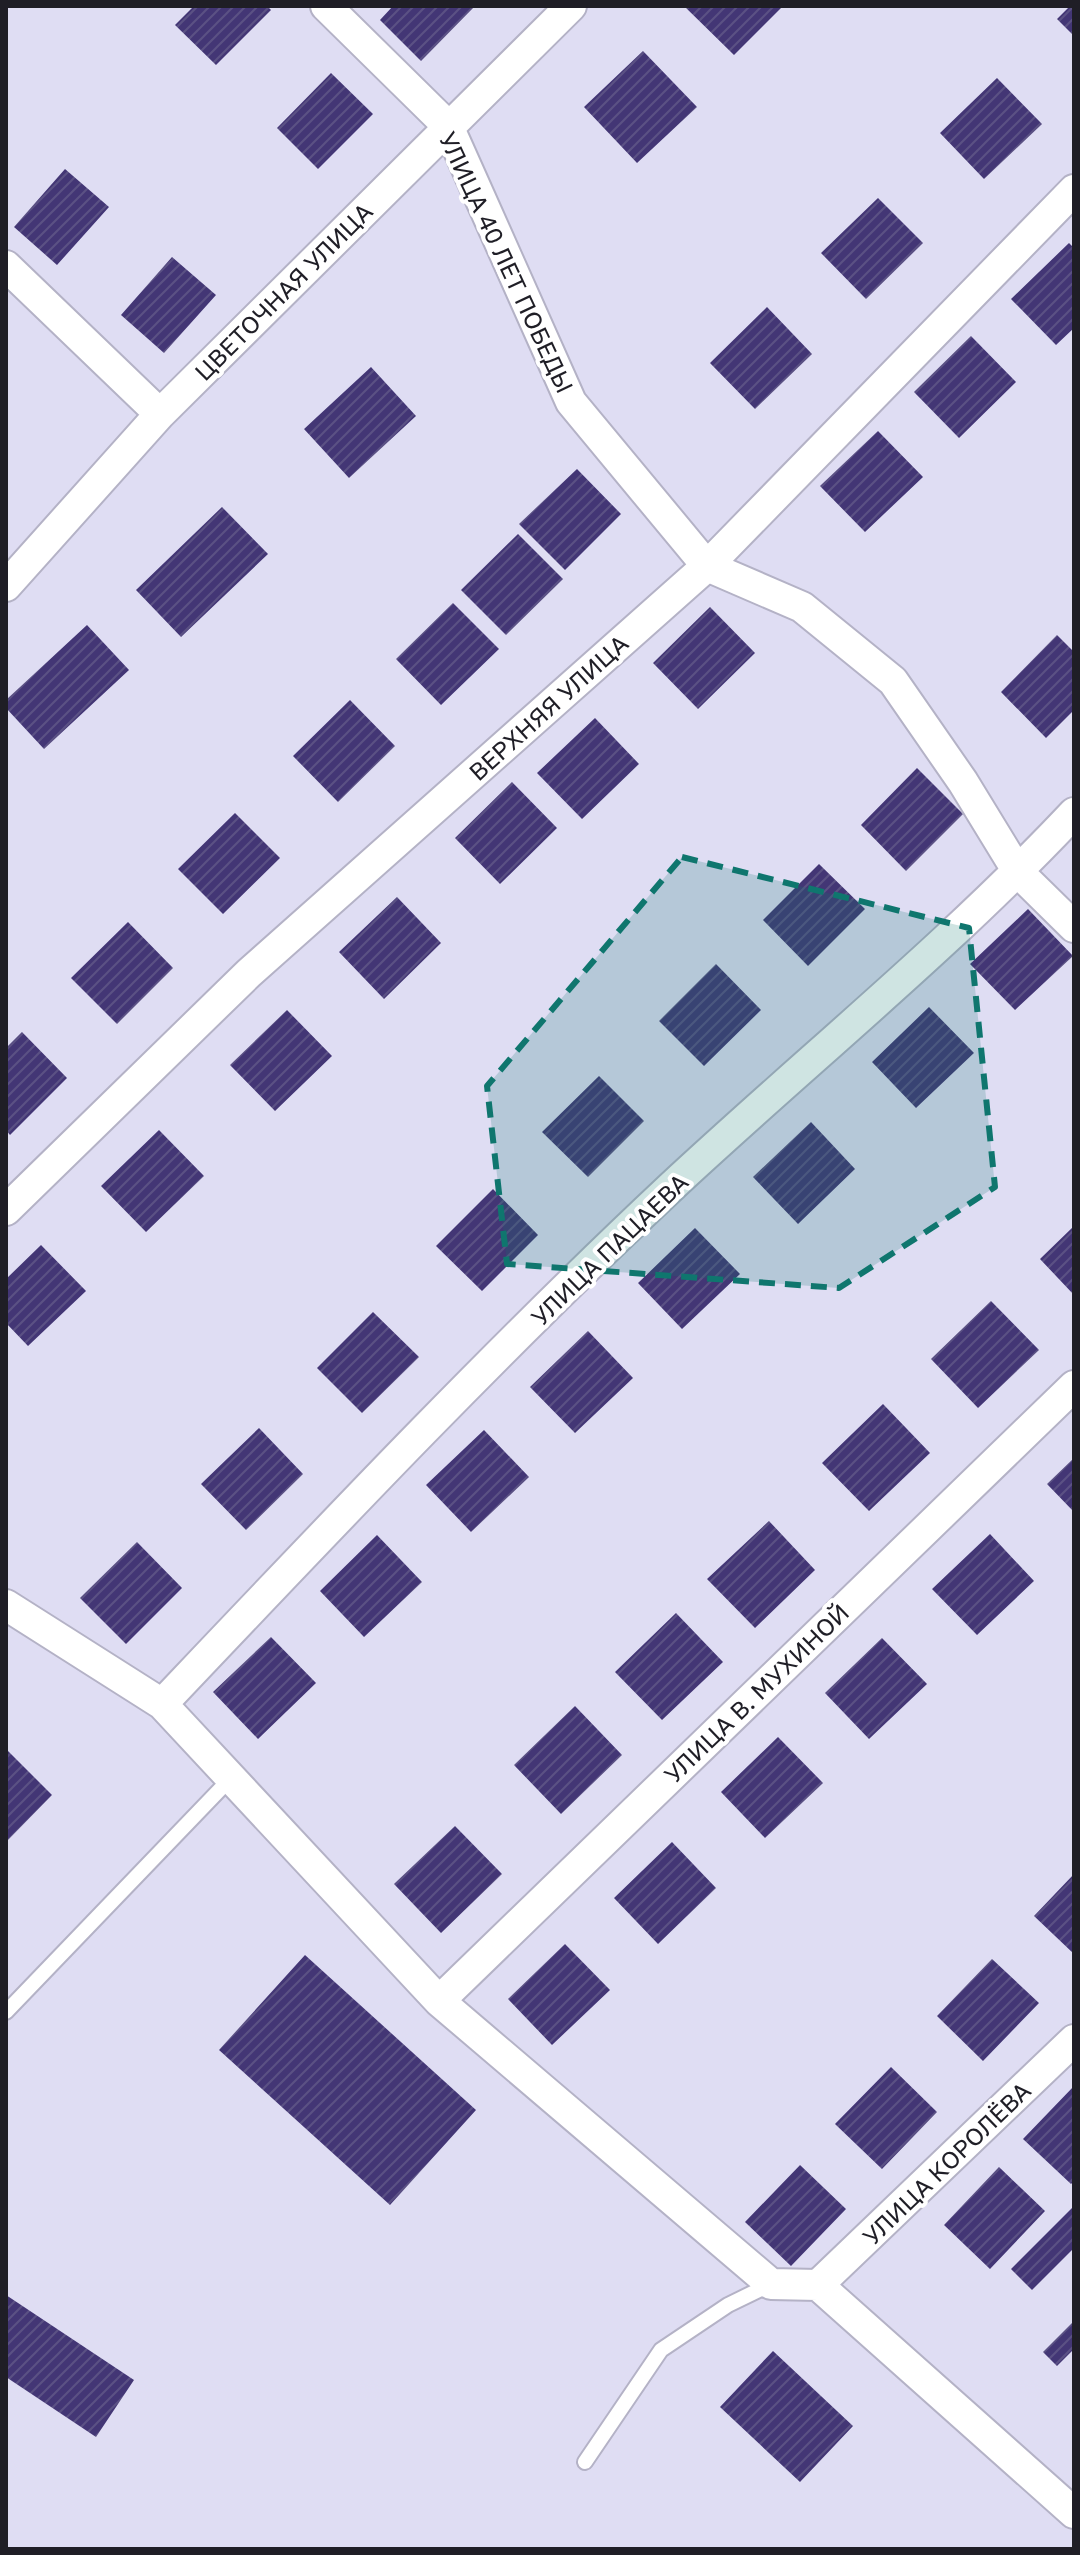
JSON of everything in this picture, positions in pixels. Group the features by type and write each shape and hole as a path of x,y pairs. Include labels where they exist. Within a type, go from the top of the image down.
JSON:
{"street":[{"name":"УЛИЦА 40 ЛЕТ ПОБЕДЫ","path":"326,6 448,126 571,402 707,566 802,607 893,681 963,782 1018,872 1074,927"},
{"name":"ЦВЕТОЧНАЯ УЛИЦА","path":"6,586 160,414 571,6"},
{"name":"ВЕРХНЯЯ УЛИЦА","path":"6,1210 249,973 707,566 1074,190"},
{"path":"6,266 160,414"},
{"name":"УЛИЦА ПАЦАЕВА","path":"162,1704 392,1462 658,1200 1018,872 1074,813"},
{"name":"УЛИЦА В. МУХИНОЙ","path":"439,2001 1074,1386"},
{"path":"9,1611 162,1704 439,2001 771,2284 818,2285 1074,2513"},
{"name":"УЛИЦА КОРОЛЁВА","path":"818,2285 1074,2040"}],"lane":[{"path":"6,2012 231,1778"},
{"path":"585,2462 661,2350 728,2305 771,2284"}],"highlighted area":[{"path":"682,857 969,928 995,1187 839,1288 507,1264 487,1086"}],"building":[{"path":"194,6 267,6 271,10 216,65 175,25"},
{"path":"393,6 475,6 421,61 380,20"},
{"path":"684,6 783,6 734,55"},
{"path":"1070,6 1074,6 1074,36 1057,19"},
{"path":"643,51 697,107 637,163 584,107"},
{"path":"331,73 373,114 318,169 277,128"},
{"path":"997,78 1042,124 984,179 940,133"},
{"path":"65,169 109,207 57,265 14,227"},
{"path":"878,198 923,243 866,299 821,253"},
{"path":"1069,243 1074,248 1074,328 1056,345 1011,299"},
{"path":"172,257 216,295 164,353 121,315"},
{"path":"767,307 812,354 755,409 710,363"},
{"path":"971,336 1016,382 959,438 914,392"},
{"path":"371,367 416,416 349,478 304,429"},
{"path":"878,431 923,477 865,532 820,486"},
{"path":"577,469 621,514 565,570 519,524"},
{"path":"222,507 268,554 181,637 136,590"},
{"path":"518,534 563,579 506,635 461,590"},
{"path":"453,603 499,649 441,705 396,659"},
{"path":"710,607 755,653 698,709 653,663"},
{"path":"87,625 129,670 44,749 6,708 6,700"},
{"path":"1057,635 1074,652 1074,710 1046,738 1001,692"},
{"path":"350,700 395,746 338,802 293,756"},
{"path":"595,718 639,764 582,819 537,773"},
{"path":"917,768 963,814 906,871 861,825"},
{"path":"512,782 557,828 500,884 455,838"},
{"path":"235,813 280,858 223,914 178,869"},
{"path":"819,864 865,909 808,966 763,920"},
{"path":"397,897 441,943 384,999 339,952"},
{"path":"1028,909 1073,956 1015,1010 970,964"},
{"path":"128,922 173,968 117,1024 71,978"},
{"path":"716,964 761,1010 704,1066 659,1021"},
{"path":"929,1007 974,1053 916,1108 872,1062"},
{"path":"287,1010 332,1056 275,1111 230,1065"},
{"path":"22,1032 67,1078 10,1135 6,1130 6,1048"},
{"path":"599,1076 644,1121 588,1177 542,1132"},
{"path":"811,1122 855,1169 798,1224 753,1177"},
{"path":"159,1130 204,1176 146,1232 101,1186"},
{"path":"493,1189 538,1235 482,1291 436,1246"},
{"path":"1074,1226 1074,1295 1040,1259"},
{"path":"695,1228 740,1274 682,1329 638,1283"},
{"path":"41,1245 86,1291 28,1346 6,1323 6,1279"},
{"path":"991,1301 1039,1350 978,1408 931,1359"},
{"path":"373,1312 419,1357 362,1413 317,1368"},
{"path":"588,1331 633,1378 575,1433 530,1387"},
{"path":"883,1404 930,1453 869,1511 822,1463"},
{"path":"259,1428 303,1474 246,1530 201,1484"},
{"path":"484,1430 529,1477 471,1532 426,1485"},
{"path":"1074,1458 1074,1512 1047,1484"},
{"path":"769,1521 815,1570 755,1628 707,1579"},
{"path":"990,1534 1034,1581 977,1635 932,1589"},
{"path":"377,1535 422,1582 364,1637 320,1591"},
{"path":"137,1542 182,1588 126,1644 80,1598"},
{"path":"676,1613 723,1662 662,1720 615,1672"},
{"path":"271,1637 316,1683 258,1739 213,1692"},
{"path":"882,1638 927,1684 869,1739 825,1693"},
{"path":"575,1706 622,1755 561,1814 514,1765"},
{"path":"778,1737 823,1783 765,1838 721,1792"},
{"path":"6,1749 52,1795 6,1842"},
{"path":"455,1826 502,1874 441,1933 394,1884"},
{"path":"672,1842 716,1888 658,1944 614,1898"},
{"path":"1074,1874 1074,1954 1034,1916"},
{"path":"565,1944 610,1990 552,2045 508,1999"},
{"path":"305,1955 476,2110 390,2205 219,2050"},
{"path":"992,1959 1039,2003 983,2061 937,2016"},
{"path":"891,2067 937,2112 882,2169 835,2124"},
{"path":"1074,2086 1074,2181 1071,2184 1023,2139"},
{"path":"800,2165 846,2209 791,2266 745,2222"},
{"path":"999,2167 1045,2211 990,2269 944,2225"},
{"path":"1074,2206 1074,2248 1032,2290 1011,2269"},
{"path":"6,2295 134,2380 96,2437 6,2377"},
{"path":"1074,2321 1074,2349 1057,2366 1043,2352"},
{"path":"773,2351 853,2426 800,2482 720,2407"}]}
